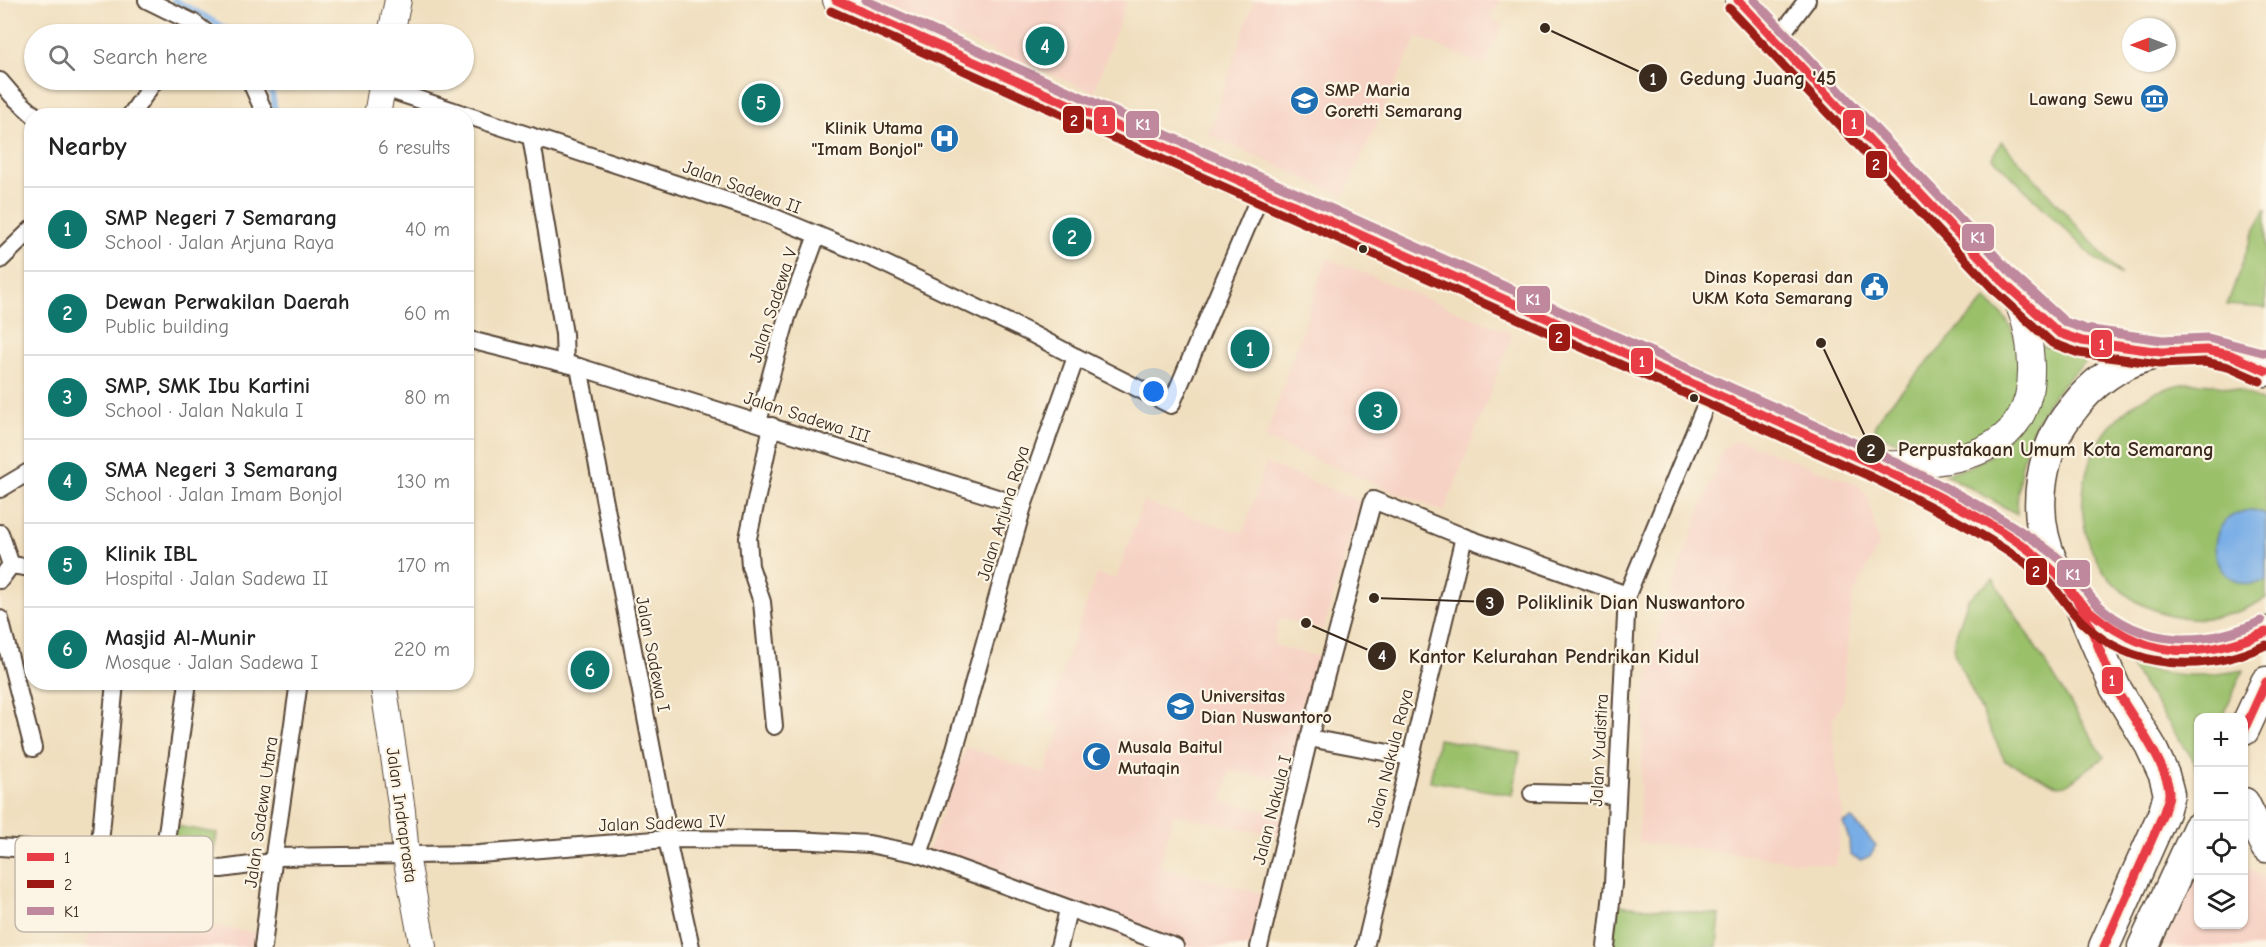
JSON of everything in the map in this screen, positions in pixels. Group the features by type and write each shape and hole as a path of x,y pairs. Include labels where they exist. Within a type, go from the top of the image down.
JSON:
{"highway":[{"path":"2104,947 2164,812 2169,794 2164,775 2150,745 2115,687 2078,602 2061,577 2044,536 2040,497 2046,458 2061,422 2086,392 2127,362 2161,352 2206,350 2263,365"},
{"path":"2078,602 2100,622 2125,638 2152,648 2180,652 2210,652 2238,645 2266,632"},
{"path":"2254,711 2266,682"},
{"path":"2248,811 2266,847"},
{"path":"2144,947 2194,839"}],"main road":[{"path":"393,24 398,0"},
{"path":"836,0 1872,464 1982,519 2061,577"},
{"path":"1738,0 2006,285 2059,333 2082,341 2161,352"},
{"path":"378,108 381,90"},
{"path":"1872,464 1935,464 1971,456 1985,450 2016,423 2030,389 2031,352 2023,317 2006,285"},
{"name":"Jalan Indraprasta","path":"385,690 406,856 423,947"}],"street":[{"path":"147,0 183,24"},
{"path":"1777,40 1807,0"},
{"path":"0,81 26,108"},
{"path":"136,108 148,90"},
{"path":"254,90 262,108"},
{"name":"Jalan Sadewa II","path":"402,90 452,108"},
{"name":"Jalan Sadewa II","path":"474,116 750,209 818,235 873,258 1076,357"},
{"name":"Jalan Sadewa I","path":"531,136 564,334 691,947"},
{"path":"1076,357 1171,405 1263,191"},
{"name":"Jalan Sadewa V","path":"774,726 762,602 750,566 748,538 765,424 787,317 818,235"},
{"path":"0,260 24,237"},
{"name":"Jalan Sadewa III","path":"474,341 572,365 1023,506"},
{"name":"Jalan Arjuna Raya","path":"919,854 953,756 1023,506 1076,357"},
{"name":"Jalan Yudistira","path":"1606,947 1613,884 1627,595 1711,392"},
{"path":"0,489 24,475"},
{"name":"Jalan Nakula I","path":"1259,947 1310,738 1373,500 1464,537"},
{"path":"0,533 11,565"},
{"path":"1464,537 1627,595"},
{"name":"Jalan Nakula Raya","path":"1365,947 1464,537"},
{"path":"11,565 24,567"},
{"path":"0,580 11,565"},
{"path":"0,619 33,748"},
{"path":"101,836 114,690"},
{"path":"167,836 187,690"},
{"name":"Jalan Sadewa Utara","path":"263,947 298,690"},
{"path":"1310,738 1410,757"},
{"path":"1532,793 1617,795"},
{"path":"2248,836 2266,847"},
{"name":"Jalan Sadewa IV","path":"213,868 221,869 273,860 479,854 667,839 797,840 869,844 919,854"},
{"name":"Jalan Sadewa IV","path":"0,847 15,848"},
{"path":"919,854 1175,947"},
{"path":"1059,947 1068,910"}],"shaded area":[{"path":"866,0 1127,0 1094,92"},
{"name":"SMP Maria Goretti Semarang","path":"1254,0 1501,0 1490,17 1503,25 1484,65 1417,37 1344,196 1208,135"},
{"path":"1327,258 1513,334 1444,512 1265,439"},
{"path":"1741,441 1859,485 1868,496 1879,545 1853,596 1845,664 1844,699 1833,719 1833,743 1843,812 1836,866 1638,842 1645,693 1667,601 1723,449 1733,442"},
{"name":"Universitas Dian Nuswantoro","path":"1266,463 1361,501 1324,629 1279,618 1274,645 1320,657 1293,782 1230,771 1223,802 1285,815 1278,836 1173,814 1160,867 1267,895 1254,947 1147,947 924,861 966,747 1044,773 1061,727 1045,719 1097,574 1116,579 1143,502 1243,533"},
{"path":"2248,868 2266,878 2266,947 2162,947 2194,880 2194,929 2248,929"},
{"path":"213,926 257,933 254,947 86,947 89,932 213,932"}],"green space":[{"path":"2001,141 2121,275 2094,258 1993,158"},
{"path":"2266,208 2266,308 2227,305 2253,233"},
{"path":"1986,299 2006,319 2014,334 2018,349 2020,386 2007,421 1976,443 1941,449 1905,444 1874,434 1877,421 1884,410"},
{"path":"2039,346 2097,353 2061,386 2036,423 2022,465 2017,514 1945,474 1969,467 1990,456"},
{"path":"2188,383 2228,387 2266,404 2266,598 2244,609 2208,618 2170,615 2129,596 2101,568 2086,533 2083,494 2092,457 2113,423 2145,398"},
{"path":"1993,579 2104,757 2066,785 2059,786 2005,761 1954,653 1954,641 1968,599"},
{"path":"2129,664 2158,672 2186,675 2243,670 2225,713 2194,713 2194,761"},
{"path":"1438,739 1520,753 1513,795 1430,781"},
{"path":"176,826 217,833 214,853 213,836 174,836"},
{"path":"1609,904 1720,915 1717,947 1605,947"}],"water":[{"path":"2253,510 2266,514 2266,581 2247,584 2232,579 2222,568 2216,554 2216,539 2222,526 2234,515"},
{"path":"1852,819 1876,845 1870,856 1861,860 1850,855 1849,839 1843,823"}],"waterway":[{"path":"174,0 217,24"},
{"path":"270,90 275,108"}],"transit line":[{"name":"1","path":"836,0 1872,464 1955,505 2014,539 2062,580 2078,602 2116,689 2151,747 2168,784 2169,796 2164,812 2104,947"},
{"name":"K1","path":"865,0 1877,453 1980,507 2040,544 2064,563 2096,603 2114,618 2133,628 2175,639 2197,639 2240,630 2261,621"},
{"name":"1","path":"1738,0 2006,285 2059,333 2082,341 2161,352 2206,350 2231,355 2266,371"},
{"name":"K1","path":"1754,0 2014,276 2065,322 2085,329 2162,340 2208,338 2266,353"},
{"name":"2","path":"1729,8 1997,293 2052,343 2079,353 2159,364 2205,362 2228,367 2260,381"},
{"name":"2","path":"831,11 1888,485 1968,527 2033,569 2051,584 2083,623 2102,639 2124,651 2170,662 2195,663 2243,654 2266,645"},
{"name":"1","path":"2070,592 2092,613 2114,629 2137,641 2160,648 2185,651 2211,649 2238,643 2266,632"},
{"name":"1","path":"2248,721 2266,682"}],"place":[{"name":"Gedung Juang '45","path":"1545,28"},
{"name":"SMA Negeri 3 Semarang","path":"1045,46"},
{"name":"Lawang Sewu","path":"2154,99"},
{"name":"SMP Maria Goretti Semarang","path":"1304,100"},
{"name":"Klinik IBL","path":"761,103"},
{"name":"Klinik Utama \"Imam Bonjol\"","path":"944,138"},
{"name":"Dewan Perwakilan Daerah","path":"1072,237"},
{"name":"Dinas Koperasi dan UKM Kota Semarang","path":"1874,287"},
{"name":"Perpustakaan Umum Kota Semarang","path":"1821,343"},
{"name":"SMP Negeri 7 Semarang","path":"1250,349"},
{"name":"SMP, SMK Ibu Kartini","path":"1378,411"},
{"name":"Poliklinik Dian Nuswantoro","path":"1374,598"},
{"name":"Kantor Kelurahan Pendrikan Kidul","path":"1306,623"},
{"name":"Masjid Al-Munir","path":"590,670"},
{"name":"Universitas Dian Nuswantoro","path":"1180,706"},
{"name":"Musala Baitul Mutaqin","path":"1097,757"}]}
